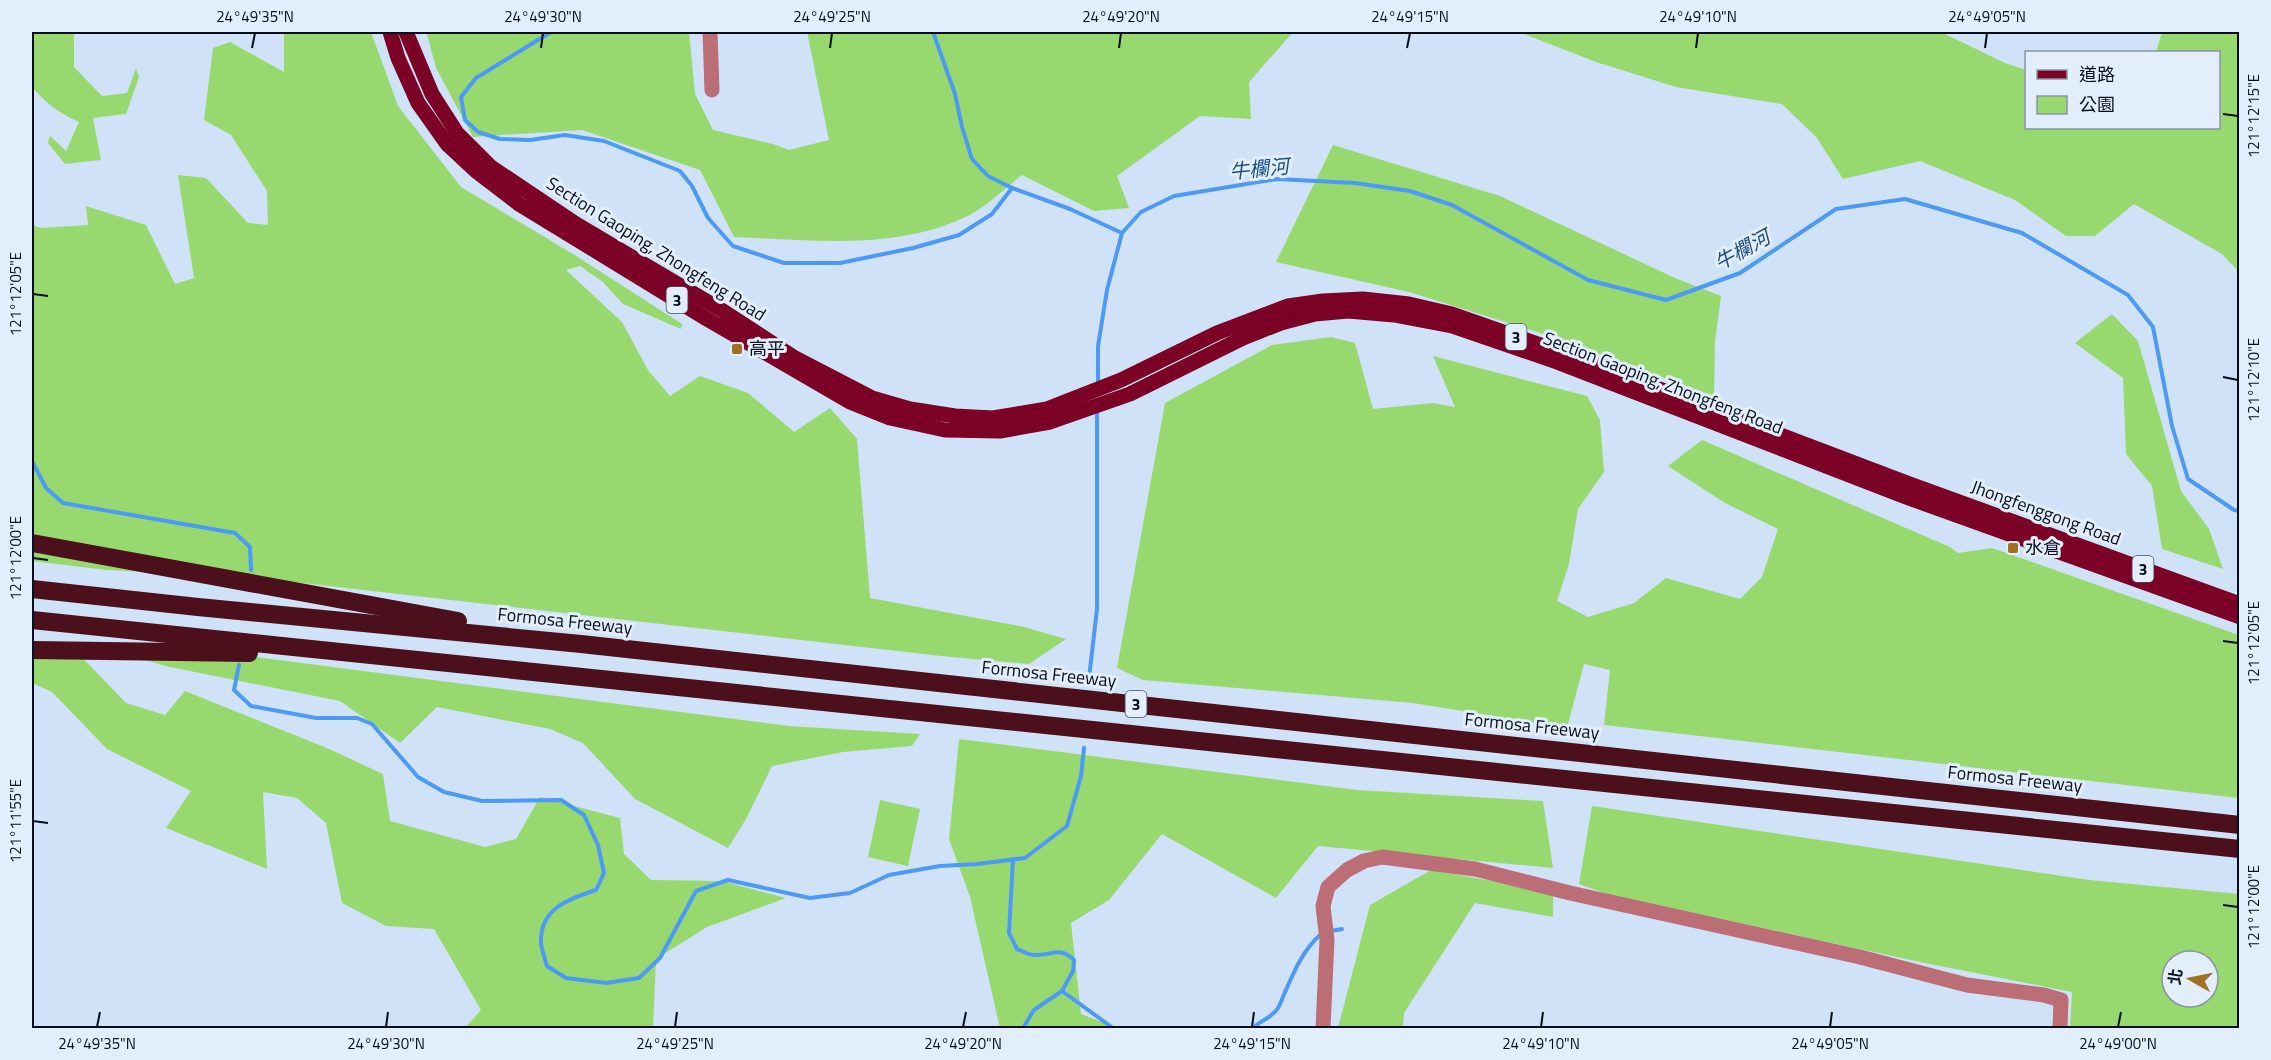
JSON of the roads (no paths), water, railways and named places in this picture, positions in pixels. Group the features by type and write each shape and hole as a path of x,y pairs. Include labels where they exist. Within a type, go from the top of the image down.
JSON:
{"highway":[{"path":"32,543 581,644"},
{"name":"Formosa Freeway","path":"32,589 581,644 2240,825"},
{"name":"3","path":"32,620 2240,849"},
{"path":"32,650 362,655"}],"main road":[{"name":"Section Gaoping, Zhongfeng Road","path":"390,32 398,58 418,103 447,144 476,171 519,204 707,319 850,402 890,418 945,430 1000,431 1130,394 1243,338 1281,323 1315,314 1348,311 1369,306"},
{"name":"Section Gaoping, Zhongfeng Road","path":"405,32 432,94 457,133 491,167 576,224 723,311 795,358 872,398 910,409 955,416 993,418 1049,416 1217,333 1288,306 1323,301 1369,306 1394,315 1452,326 1739,426 1907,490"},
{"name":"Jhongfenggong Road","path":"1907,490 2240,604"},
{"name":"Jhongfenggong Road","path":"1907,490 2240,617"}],"street":[{"path":"710,32 712,90"},
{"path":"1323,1029 1327,940 1323,906 1329,887 1347,870 1364,861 1382,857 1475,869 1570,893 1860,957 1967,986 2044,995 2061,1000 2060,1029"}],"waterway":[{"path":"551,32 476,78 461,97 465,120 478,132 500,139 530,140 565,135 604,141 680,171 692,186 708,218 733,246 784,263 840,263 913,248 959,235 992,214 1012,188"},
{"path":"933,32 955,94 972,159 988,176 1012,188 1070,209 1122,233"},
{"name":"牛欄河","path":"1098,385 1098,346 1107,290 1122,233 1141,212 1174,196 1277,179 1355,183 1410,191 1452,205 1588,280 1666,300 1740,273 1836,209 1905,199 2022,233 2128,295 2153,327 2172,426 2188,479 2234,510 2240,511"},
{"path":"1089,678 1097,609 1097,411"},
{"path":"32,461 46,488 63,503 235,533 250,547 251,570"},
{"path":"239,665 234,690 251,706 316,718 357,718 372,724 418,777 444,792 482,801 561,800 584,815 598,845 604,873 596,890 575,897 557,907 550,914 545,922 541,944 547,966 566,978 606,983 639,978 660,958 696,891 728,880 810,898 850,893 889,875 940,866 1025,858 1067,826 1081,776 1084,748"},
{"path":"1013,859 1009,933 1017,949 1034,955 1060,952 1074,960 1073,971 1062,991 1034,1010 1023,1028"},
{"path":"1331,931 1342,929"},
{"path":"1253,1028 1278,1008 1301,960 1321,934"},
{"path":"1062,991 1113,1028"}],"place":[{"name":"高平","path":"737,349"},
{"name":"水倉","path":"2013,548"}]}
